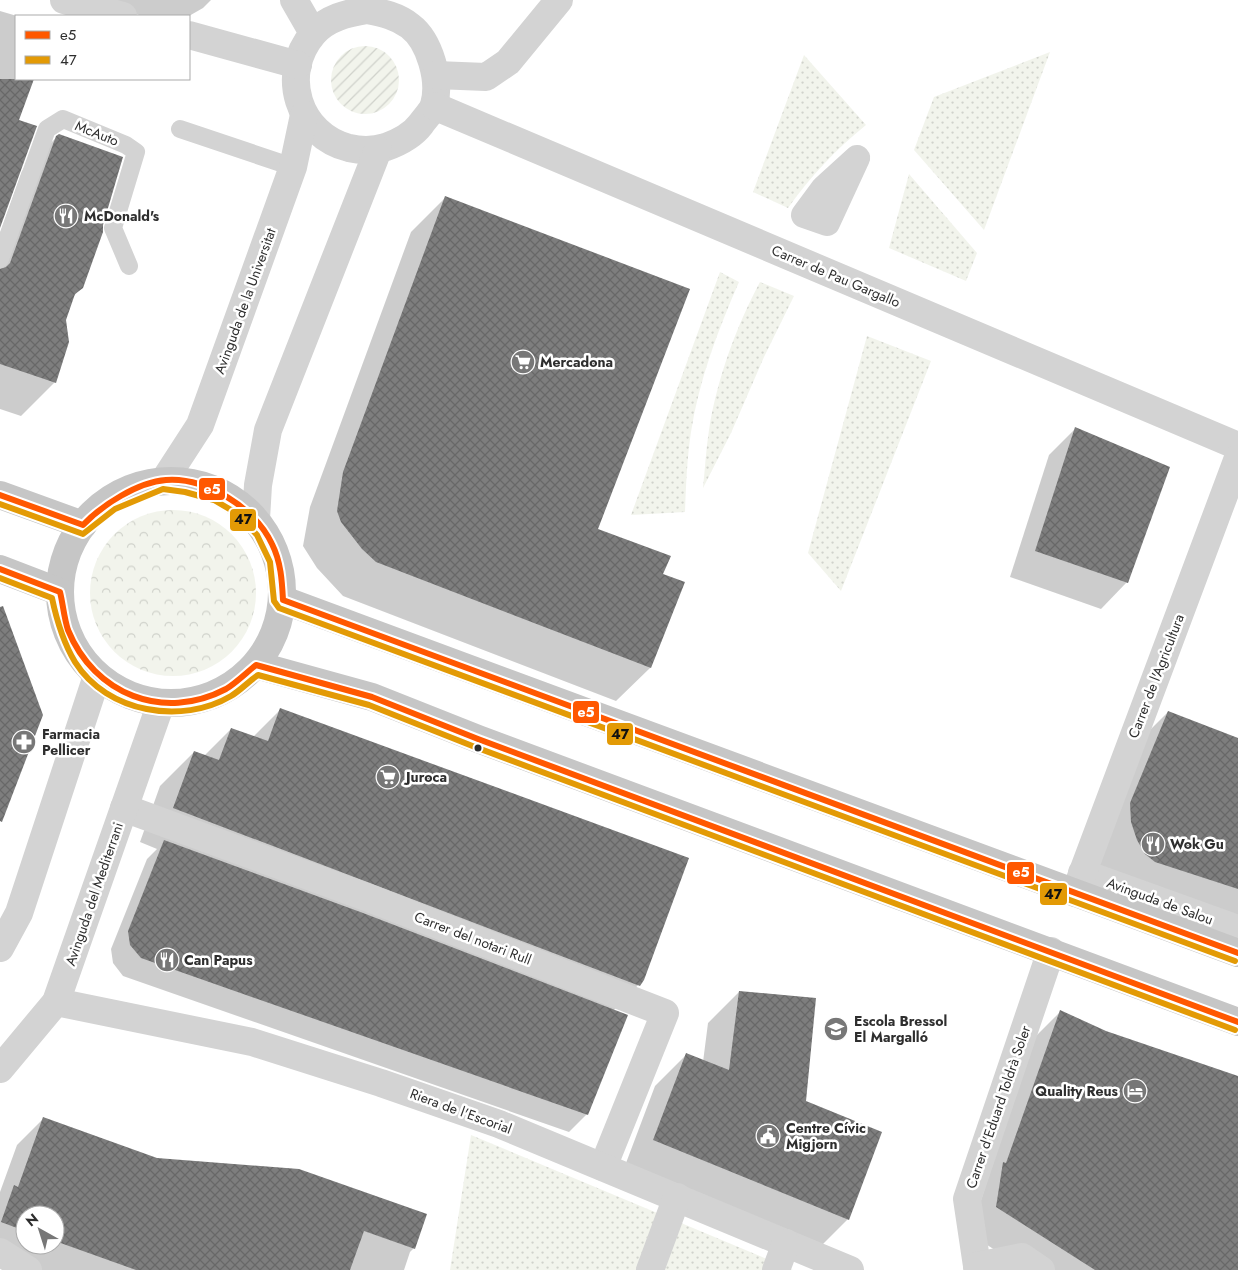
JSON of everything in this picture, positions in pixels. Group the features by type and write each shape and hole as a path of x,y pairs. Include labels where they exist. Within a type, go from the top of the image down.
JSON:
{"main road":[{"path":"165,479 208,486 234,500 256,519 269,538 278,558 282,578 283,600 279,623 269,645 246,676 220,693 191,702 161,703 121,692 97,676 73,646 61,611 60,577 68,550 83,525 99,507 114,497 165,479"},
{"path":"0,495 83,525"},
{"path":"0,569 60,592"},
{"path":"283,600 1079,883 1238,953"},
{"path":"256,665 372,697 487,742 1238,1022"}],"street":[{"path":"64,0 119,15"},
{"path":"294,0 313,33"},
{"path":"436,75 486,77 508,62 559,0"},
{"path":"367,10 391,15 411,26 427,46 436,75 434,106 417,129 400,142 378,150 362,151 336,144 317,132 304,115 296,93 295,73 300,56 313,33 328,22 348,12 367,10"},
{"path":"190,35 298,65"},
{"name":"Carrer de Pau Gargallo","path":"434,106 1238,446"},
{"name":"Avinguda de la Universitat","path":"165,479 200,425 293,168 304,115"},
{"path":"256,519 258,485 268,430 378,150"},
{"name":"Carrer de l'Agricultura","path":"1079,883 1238,458"},
{"path":"0,948 19,913 97,676"},
{"name":"Avinguda del Mediterrani","path":"0,1069 56,1002 161,703"},
{"name":"Carrer del notari Rull","path":"124,808 369,898 665,1013 603,1167"},
{"name":"Avinguda de Salou","path":"1079,883 1238,929"},
{"name":"Carrer d'Eduard Toldrà Soler","path":"976,1268 967,1199 1051,951"},
{"name":"Riera de l'Escorial","path":"56,1002 252,1042 490,1121 850,1270"},
{"path":"650,1270 677,1197"},
{"path":"776,1270 786,1243"},
{"path":"0,1252 28,1270"},
{"path":"976,1268 1022,1257 1041,1270"}],"lane":[{"name":"McAuto","path":"0,259 47,129 62,119 126,145 136,152 113,228 129,266"},
{"path":"180,129 293,168"}],"green space":[{"path":"358,46 372,46 384,51 394,61 399,73 399,87 394,99 384,109 372,114 358,114 346,109 336,99 331,87 331,73 336,61 346,51"},
{"path":"1050,52 984,230 914,150 934,97"},
{"path":"804,55 866,125 824,164 788,208 753,192"},
{"path":"909,174 977,253 966,281 889,248"},
{"path":"720,272 739,282 704,374 694,413 687,472 685,512 631,515"},
{"path":"760,282 794,296 764,357 731,433 703,488 709,430 722,373 735,335"},
{"path":"867,336 931,361 841,591 808,553"},
{"path":"173,510 197,514 212,520 237,541 246,554 252,569 256,593 252,617 246,632 225,657 212,666 197,672 173,676 149,672 134,666 109,645 100,632 94,617 90,593 94,569 100,554 121,529 134,520 149,514"},
{"path":"471,1135 793,1270 450,1270"}],"building":[{"path":"0,79 34,80 19,120 37,126 0,228"},
{"name":"McDonald's","path":"59,134 123,157 103,225 103,232 83,288 75,294 66,320 69,342 56,383 0,364 0,269 10,263 56,136"},
{"name":"Mercadona","path":"445,196 690,289 598,529 671,556 663,574 685,582 651,668 376,562 362,549 341,522 337,511 343,472"},
{"path":"1075,427 1170,467 1128,583 1035,551"},
{"path":"3,606 43,715 2,822 0,821 0,607"},
{"path":"280,708 689,858 644,980 640,986 173,808 194,751 219,760 231,728 268,741"},
{"path":"1168,711 1238,738 1238,889 1155,862 1145,854 1137,840 1131,822 1130,803"},
{"path":"164,840 363,913 628,1015 588,1115 141,958 130,945 128,931"},
{"name":"Centre Cívic Migjorn","path":"739,991 816,998 806,1101 882,1132 849,1220 653,1140 686,1053 729,1070"},
{"path":"1060,1010 1106,1031 1238,1076 1238,1270 1095,1270 996,1207 1003,1162 1006,1163"},
{"path":"43,1117 157,1158 299,1169 427,1214 415,1249 364,1231 350,1270 136,1270 65,1245 65,1205 15,1205 15,1227 1,1222 14,1185 18,1187"}],"transit line":[{"name":"e5","path":"0,495 83,525 110,502 144,485 166,480 181,480 213,489 242,507 264,531 272,544 279,565 283,600 1238,953"},
{"name":"47","path":"0,504 83,534 115,509 163,489 185,492 214,500 238,514 257,535 270,562 274,601 279,608 1235,961"},
{"name":"e5","path":"0,569 60,592 65,621 80,652 95,671 113,685 133,696 155,702 178,703 202,699 226,689 256,665 372,697 478,739 1238,1022"},
{"name":"47","path":"0,578 52,598 61,632 75,662 89,679 106,693 126,703 147,709 190,710 212,705 231,696 258,675 369,705 475,747 1235,1030"}],"place":[{"name":"McDonald's","path":"66,216"},
{"name":"Mercadona","path":"523,362"},
{"name":"Farmacia Pellicer","path":"24,742"},
{"name":"Juroca","path":"388,777"},
{"name":"Wok Gu","path":"1153,844"},
{"name":"Can Papus","path":"167,960"},
{"name":"Escola Bressol El Margalló","path":"836,1029"},
{"name":"Quality Reus","path":"1135,1091"},
{"name":"Centre Cívic Migjorn","path":"768,1136"}]}
